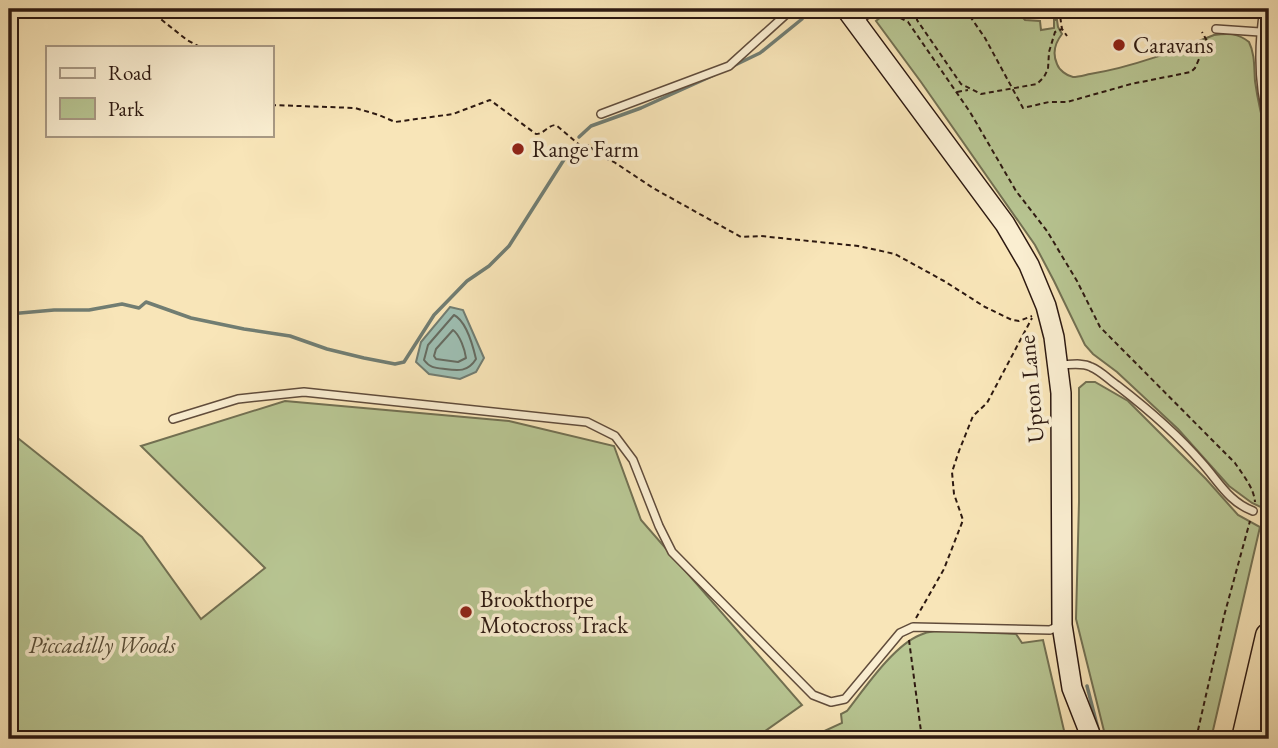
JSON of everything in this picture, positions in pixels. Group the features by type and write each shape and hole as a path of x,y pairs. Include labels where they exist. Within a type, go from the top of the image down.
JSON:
{"highway":[{"path":"1245,739 1269,636"}],"street":[{"name":"Upton Lane","path":"851,15 1016,240 1046,306 1054,337 1061,393 1062,625 1072,688 1092,739"}],"lane":[{"path":"601,114 729,66 792,9"},
{"path":"851,15 875,9"},
{"path":"1264,9 1260,32 1260,64 1269,123"},
{"path":"1216,29 1260,32"},
{"path":"1059,366 1090,366 1141,403 1203,463 1237,504 1253,511"},
{"path":"173,419 238,399 304,392 587,422 615,436 633,460 672,552 813,695 831,702 845,699 900,632 913,626 1050,629 1062,625"}],"path":[{"path":"148,9 198,46"},
{"path":"884,9 908,22 956,92 969,89"},
{"path":"917,9 917,20 961,84 981,94 1037,84 1048,69 1049,52 1055,32 1062,29"},
{"path":"965,9 985,38 1024,108 1049,102 1067,102 1131,84 1191,72 1207,41 1202,32"},
{"path":"1059,9 1062,29 1067,36"},
{"path":"273,105 355,108 395,122 453,114 490,100 536,134 556,125 582,147 588,145 602,157 653,188 741,237 761,236 858,246 895,254 1012,320 1019,321 1033,316 986,403 973,416 952,472 954,494 962,520 944,569 918,614 909,641 922,739"}],"green space":[{"path":"891,9 1015,9 1025,20 1040,21 1041,30 1054,28 1054,20 1057,20 1062,34 1055,48 1055,60 1061,70 1073,77 1138,63 1214,35 1233,34 1249,42 1269,144 1269,498 1265,509 1229,486 1178,429 1085,345 1035,245 876,21"},
{"path":"1086,382 1095,382 1128,401 1238,515 1260,527 1211,739 1106,739 1076,619 1079,388"},
{"name":"Brookthorpe Motocross Track","path":"285,401 509,421 614,446 641,520 802,705 754,739 9,739 9,431 142,537 201,619 265,568 141,446"},
{"path":"928,632 1016,634 1022,643 1043,640 1066,739 807,739 842,723 841,714 847,711 890,658 910,640"}],"water":[{"path":"450,307 463,310 484,358 476,372 460,379 429,374 416,362 421,342"}],"waterway":[{"path":"733,66 760,53 802,19 803,9"},
{"path":"579,137 591,126 641,108 714,75"},
{"path":"9,314 89,310 122,304 139,308 146,302 191,318 290,336 364,358 395,364 404,362 434,315 467,281 489,266 509,246 572,147"},
{"path":"1087,686 1098,729"}],"place":[{"name":"Caravans","path":"1119,45"},
{"name":"Range Farm","path":"518,149"},
{"name":"Brookthorpe Motocross Track","path":"466,612"}],"park label":[{"name":"Piccadilly Woods","path":"102,645"}]}
